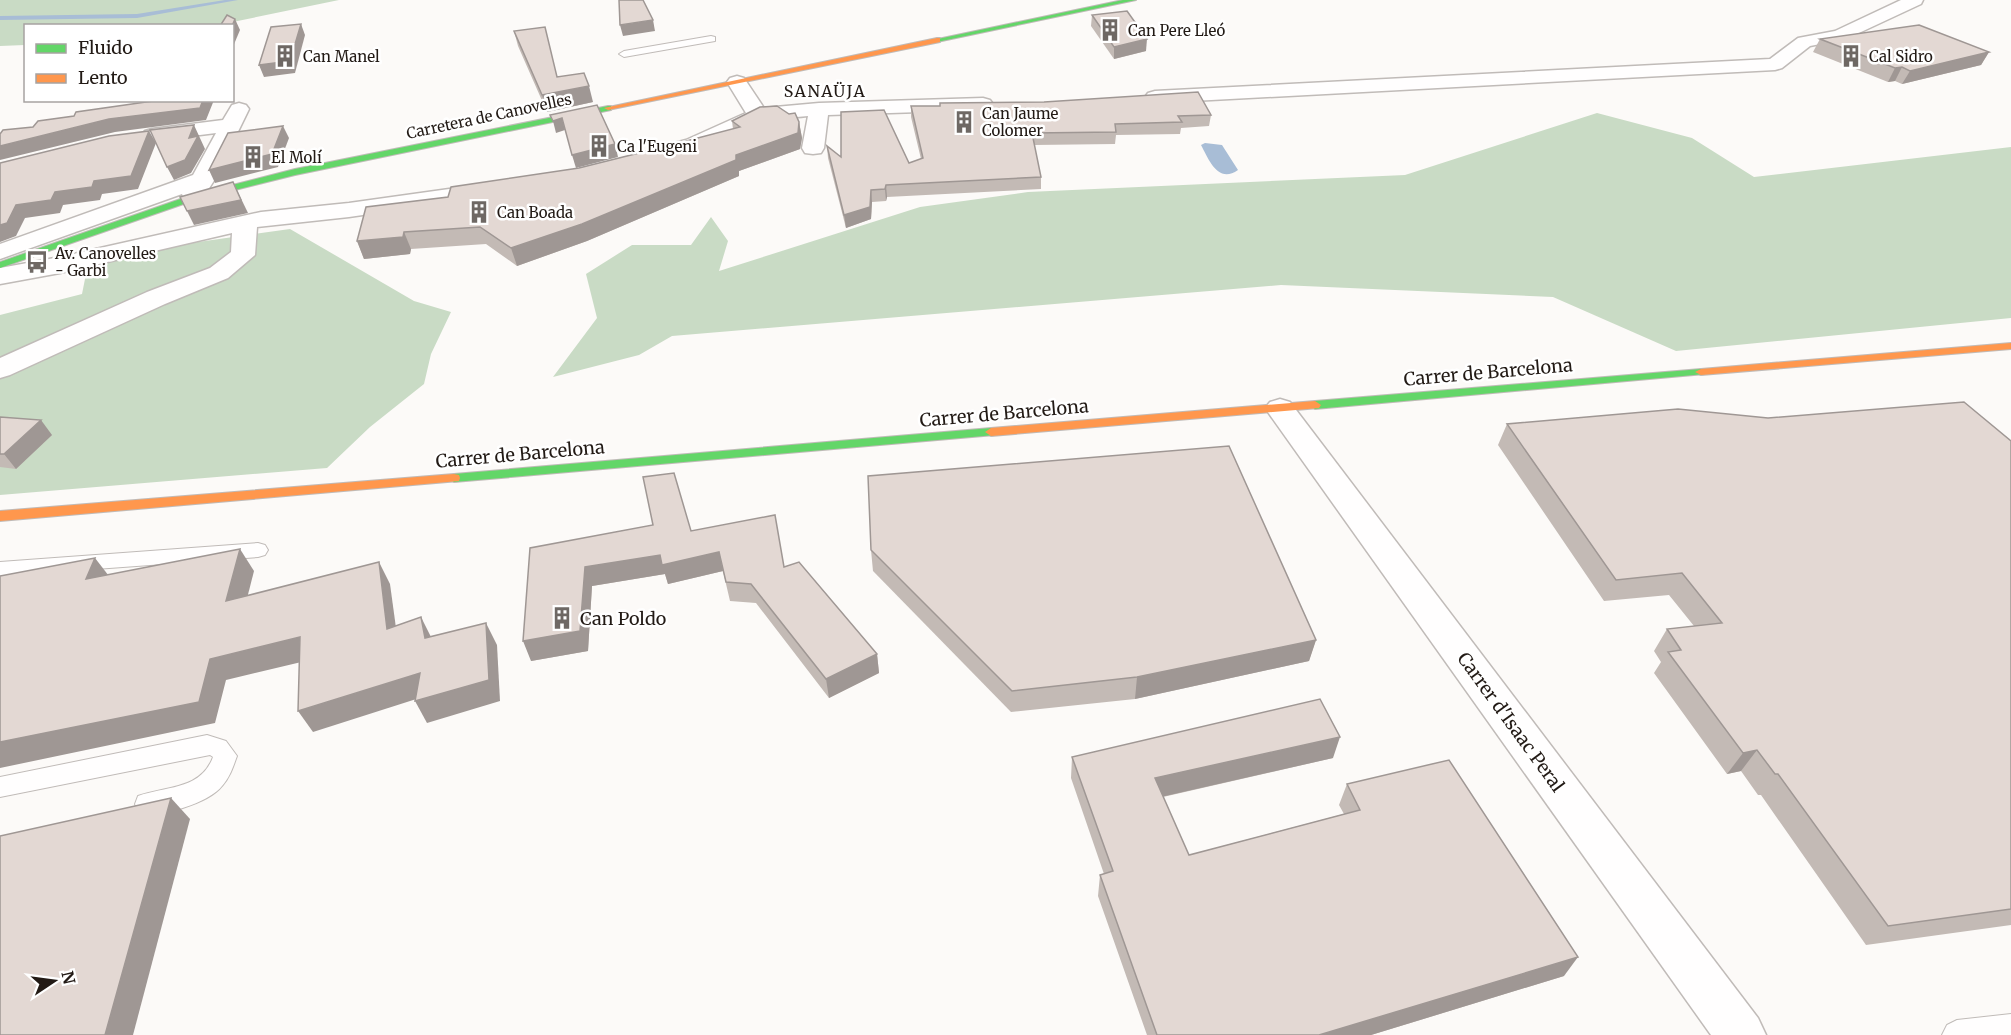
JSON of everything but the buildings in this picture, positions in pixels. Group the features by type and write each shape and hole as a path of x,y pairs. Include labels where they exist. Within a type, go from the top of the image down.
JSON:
{"street":[{"name":"Carretera de Canovelles","path":"0,265 198,188 295,172 1133,0"},
{"path":"1137,98 1774,64 1804,42 1840,35 1915,0"},
{"path":"737,82 758,115"},
{"path":"660,154 694,145 758,115 819,110 1005,104"},
{"path":"813,148 819,110"},
{"path":"0,252 198,188 235,116 127,139"},
{"path":"0,276 60,265 245,222 515,186"},
{"path":"0,369 156,298 219,273 243,255 245,222"},
{"name":"Carrer de Barcelona","path":"0,516 2011,346"},
{"name":"Carrer d'Isaac Peral","path":"1280,408 1741,1035"}],"lane":[{"path":"624,54 711,39"},
{"path":"0,569 258,550"},
{"path":"0,787 207,745 216,745 225,756 218,776 204,788 186,795 128,808"},
{"path":"1957,1035 2011,1028"}],"green space":[{"path":"0,0 339,0 223,24 24,24 24,45 0,46"},
{"path":"1597,113 1692,138 1754,177 2011,147 2011,318 1676,351 1553,297 1281,285 672,336 639,355 553,377 597,318 586,274 632,245 691,245 711,217 728,241 719,271 920,207 1028,192 1405,175"},
{"path":"290,229 414,301 451,312 431,354 424,384 370,427 327,468 0,495 0,315 82,294 88,264 184,244"}],"water":[{"path":"1205,143 1222,145 1238,170 1225,174 1215,168 1201,145"}],"waterway":[{"path":"0,18 137,16 235,0"}],"traffic: fast":[{"path":"937,40 1133,0"},
{"path":"0,265 192,198 295,172 608,108"},
{"path":"1315,405 1701,372"},
{"path":"454,478 991,432"}],"traffic: slow":[{"path":"608,108 937,40"},
{"path":"1701,372 2011,346"},
{"path":"991,432 1315,405"},
{"path":"0,516 454,478"}],"place":[{"name":"Can Pere Lleó","path":"1110,30"},
{"name":"Can Manel","path":"285,56"},
{"name":"Cal Sidro","path":"1851,56"},
{"name":"Can Jaume Colomer","path":"964,122"},
{"name":"Ca l'Eugeni","path":"599,146"},
{"name":"El Molí","path":"253,157"},
{"name":"Can Boada","path":"479,212"},
{"name":"Av. Canovelles - Garbi","path":"37,262"},
{"name":"Can Poldo","path":"562,618"}],"district":[{"name":"SANAÜJA","path":"825,91"}]}
